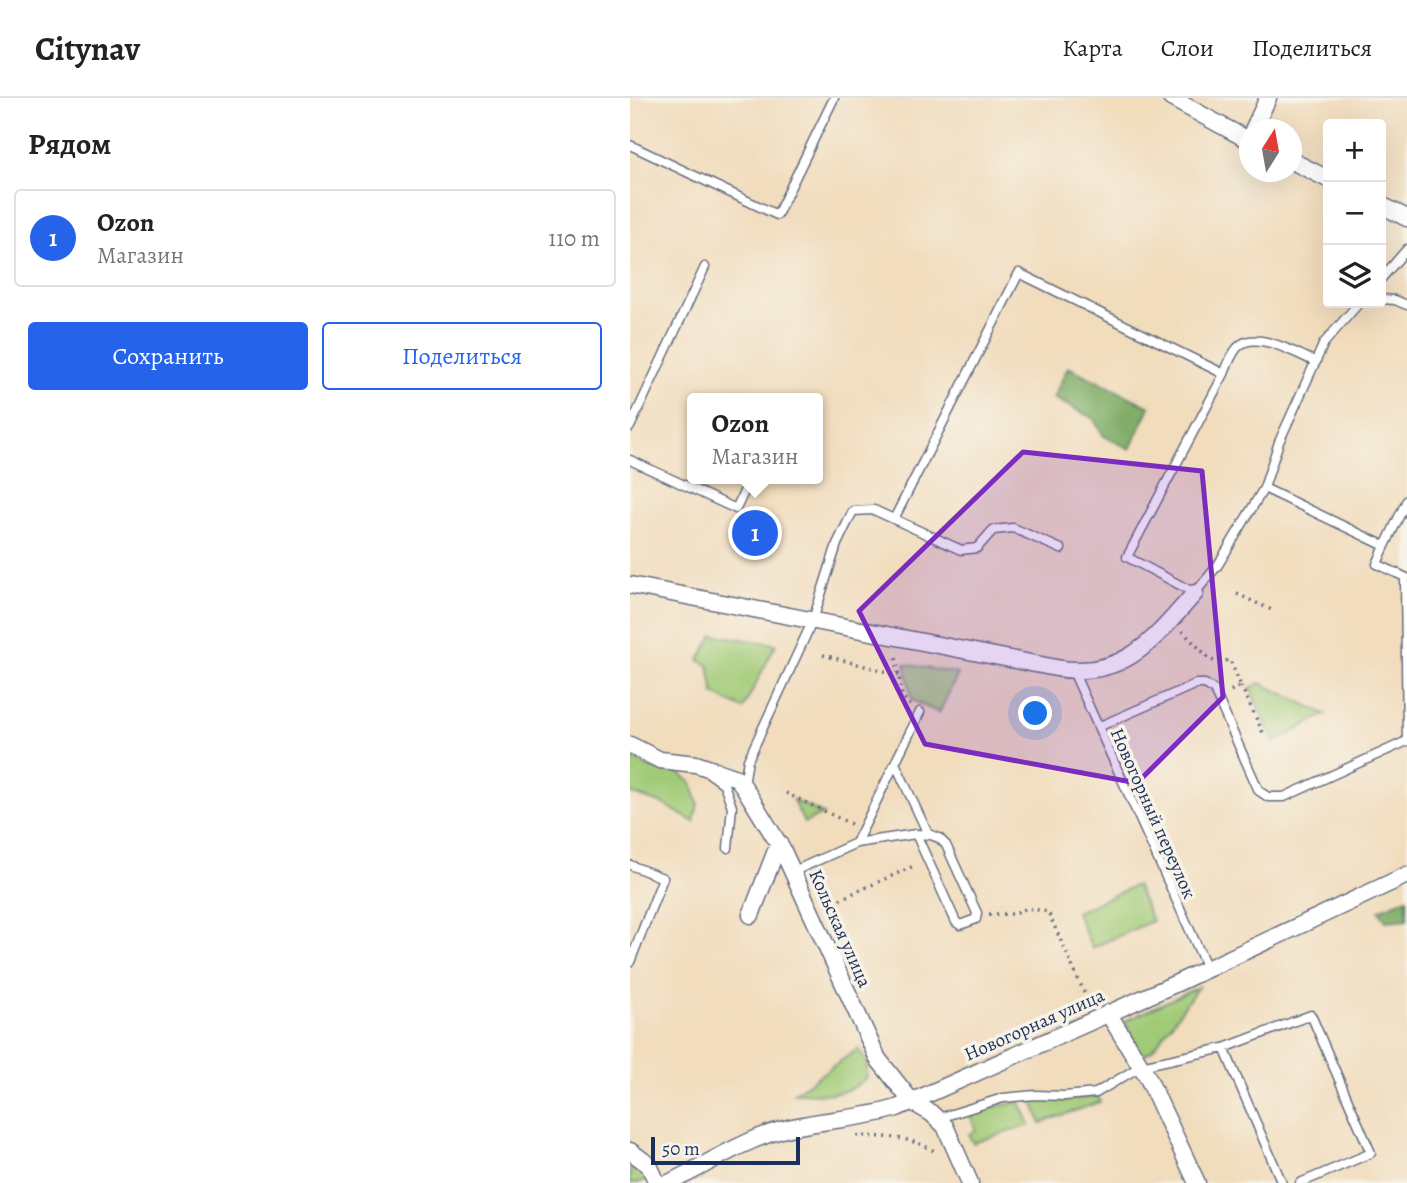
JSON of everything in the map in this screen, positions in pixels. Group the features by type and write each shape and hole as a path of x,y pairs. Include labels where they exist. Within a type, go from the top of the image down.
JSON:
{"street":[{"path":"1171,98 1239,131"},
{"path":"1258,119 1268,98"},
{"path":"1302,166 1323,176"},
{"path":"1386,208 1407,218"},
{"path":"630,585 1072,670 1097,669 1122,660 1151,642 1195,593"},
{"name":"Кольская улица","path":"630,745 660,760 696,764 737,778 779,843 878,1059 912,1102 942,1122"},
{"path":"751,915 779,843"},
{"name":"Новогорная улица","path":"669,1183 703,1176 761,1136 779,1130 869,1116 912,1102 1100,1012 1207,968 1407,875"},
{"path":"1100,1012 1141,1066 1197,1183"},
{"path":"942,1122 970,1183"},
{"path":"630,1151 649,1165 657,1183"}],"lane":[{"path":"630,145 777,215 834,98"},
{"path":"1386,273 1407,249"},
{"path":"630,427 705,267"},
{"path":"894,519 1019,272 1224,373"},
{"path":"1386,299 1407,305"},
{"path":"1316,362 1266,341 1250,341 1237,347 1127,556 1195,593 1219,565 1264,488 1279,442 1316,362 1324,343 1355,308"},
{"path":"630,460 736,509 748,484"},
{"path":"1264,488 1385,546"},
{"path":"1098,727 1196,684 1209,685 1217,697 1259,791 1268,797 1284,797 1407,741 1406,578 1377,564 1407,500"},
{"path":"744,787 748,760 813,620 837,544 853,511 874,510 961,550 977,548 993,530 1013,528 1061,549"},
{"name":"Новогорный переулок","path":"1072,670 1207,968"},
{"path":"856,843 920,712"},
{"path":"895,763 928,834"},
{"path":"696,764 724,784 732,807 728,848"},
{"path":"792,872 856,843 916,834 936,836 946,845 977,913 974,920 964,925 957,924 916,834"},
{"path":"630,865 663,878 630,962"},
{"path":"942,1122 1003,1098 1035,1095 1065,1097 1096,1093 1141,1066 1224,1048 1311,1015 1371,1153 1300,1183"},
{"path":"1224,1048 1282,1183"}],"path":[{"path":"1237,594 1272,610"},
{"path":"1170,621 1212,660 1230,660 1265,737"},
{"path":"822,655 899,675"},
{"path":"896,658 904,699 920,712"},
{"path":"1217,697 1241,686"},
{"path":"786,793 863,830"},
{"path":"821,908 928,860"},
{"path":"977,913 1012,914 1028,908 1048,912 1100,1012"},
{"path":"848,1136 897,1137 917,1141 936,1152"}],"highlighted area":[{"path":"1023,452 1202,471 1223,697 1137,783 925,744 859,611"}],"green space":[{"path":"1068,367 1150,407 1130,449 1104,436 1093,418 1053,398"},
{"path":"713,635 776,644 743,709 714,694 709,666 699,660"},
{"path":"905,664 958,674 939,713 912,700"},
{"path":"1260,683 1326,714 1274,742 1250,688"},
{"path":"630,758 652,768 674,769 691,782 698,803 694,822 663,804 630,793"},
{"path":"793,800 823,814 804,823"},
{"path":"1136,885 1152,921 1092,948 1076,912"},
{"path":"1407,898 1407,919 1386,921 1379,910"},
{"path":"1198,987 1157,1044 1141,1056 1125,1021"},
{"path":"858,1049 867,1063 867,1077 859,1084 842,1092 794,1093"},
{"path":"1098,1096 1100,1102 1041,1123 1032,1098 1065,1100"},
{"path":"1020,1102 1030,1125 973,1143 969,1135 976,1130 970,1115 984,1108"},
{"path":"630,1160 648,1179 630,1183"}],"place":[{"name":"Ozon","path":"755,533"}]}
